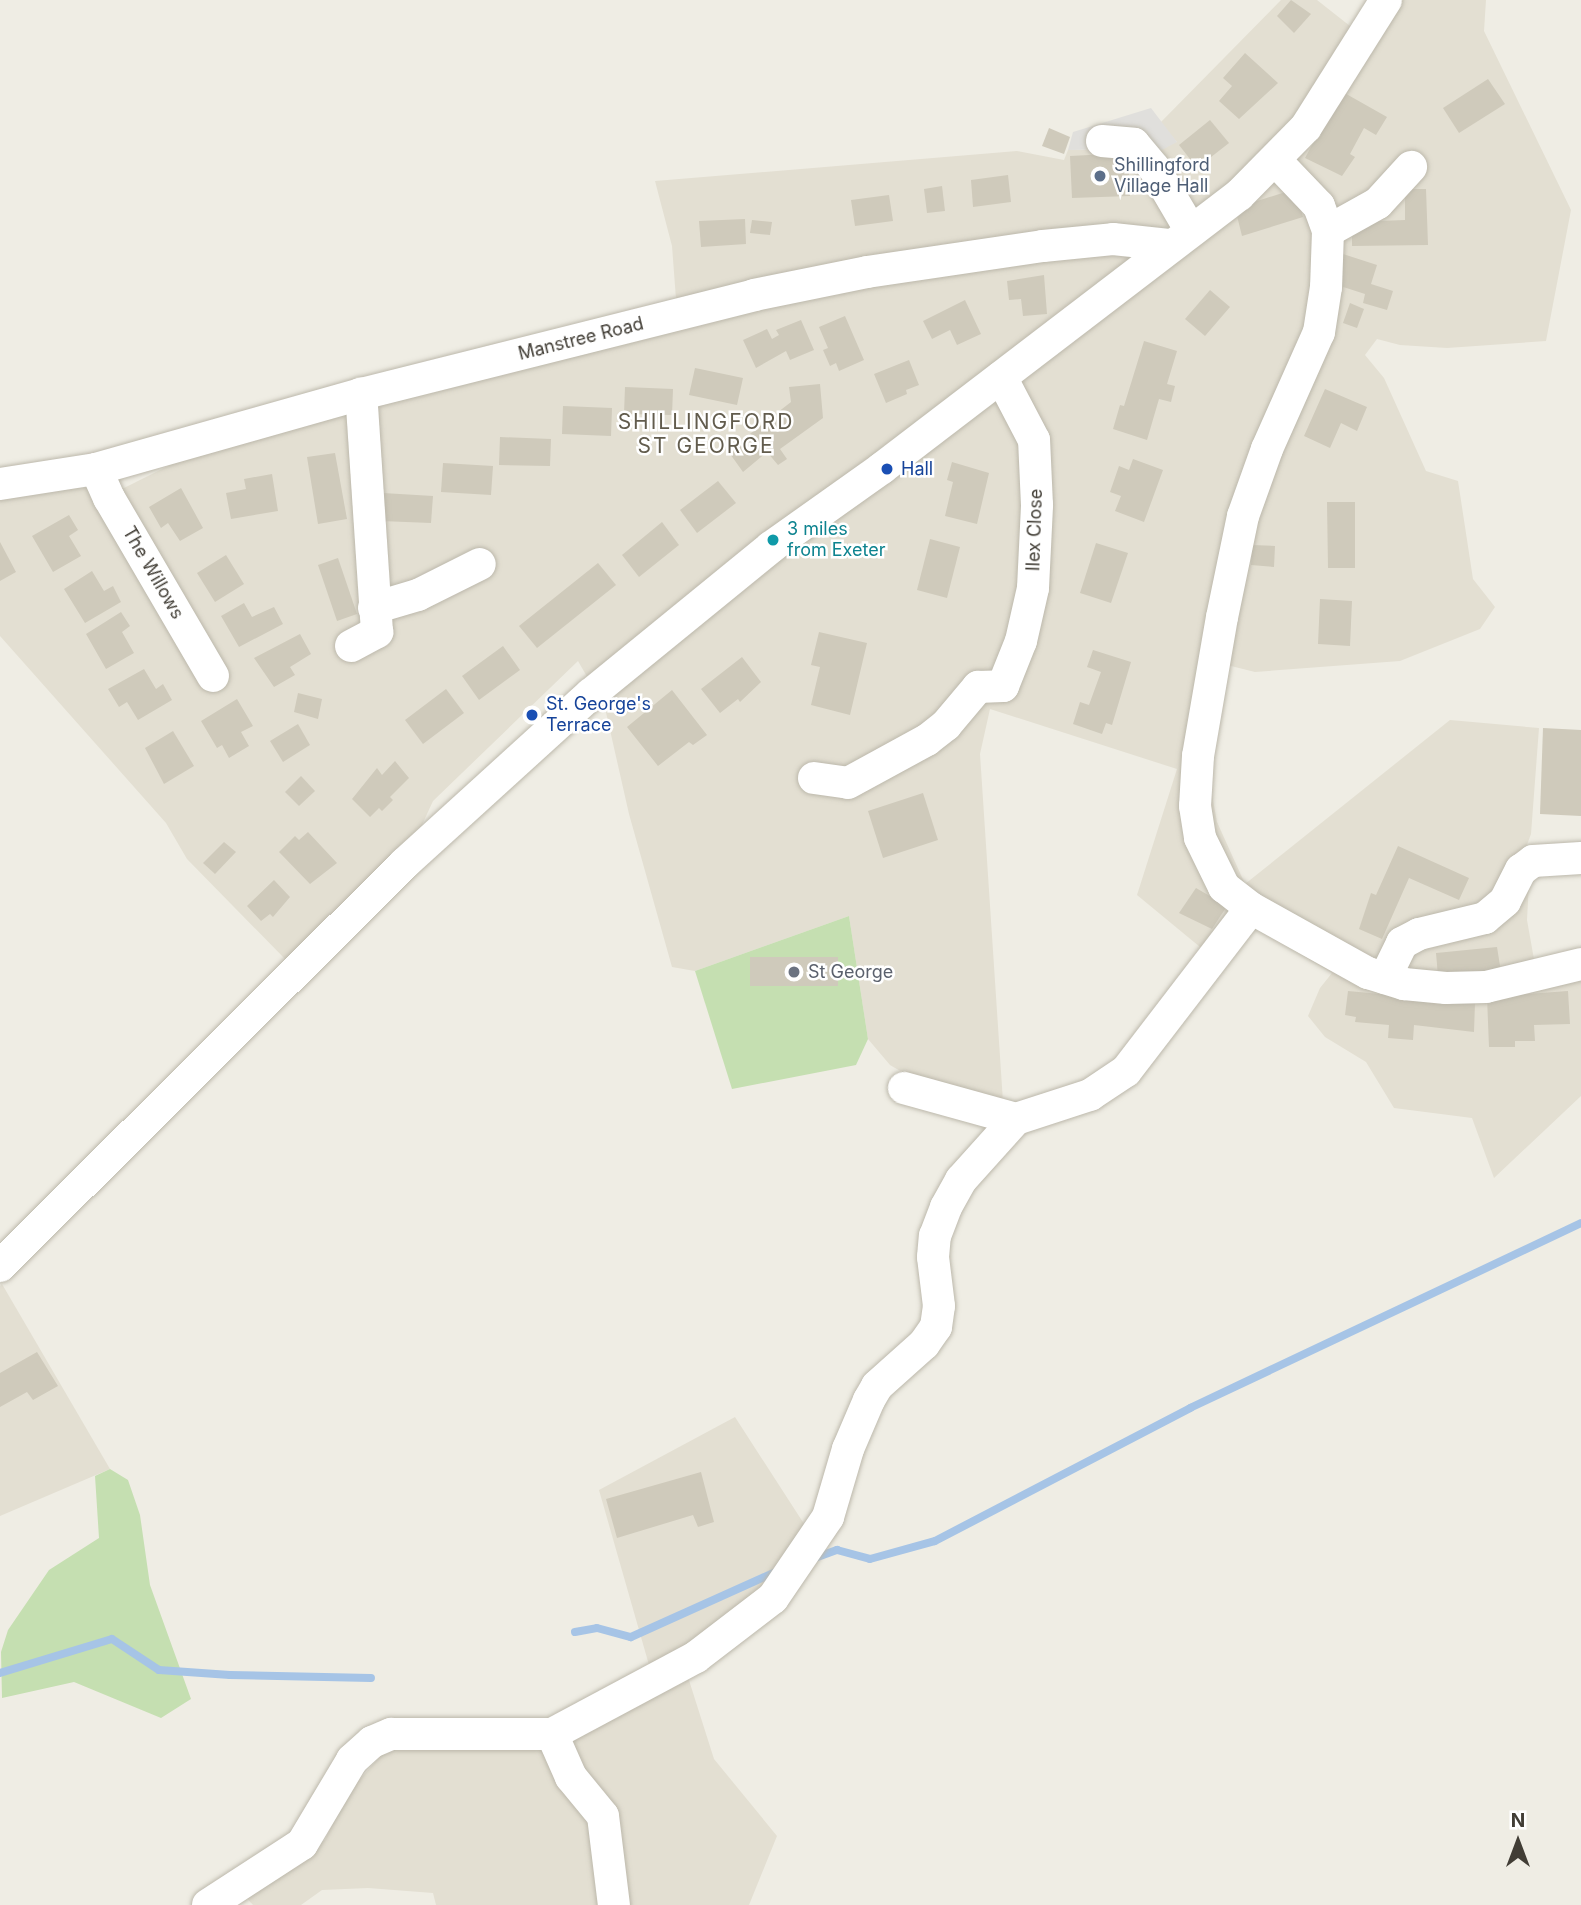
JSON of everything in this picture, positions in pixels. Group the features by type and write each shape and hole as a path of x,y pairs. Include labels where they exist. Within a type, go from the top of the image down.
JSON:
{"street":[{"path":"0,1266 405,863 591,694 771,547 882,468 1239,195 1306,127 1386,0"},
{"path":"1102,141 1134,144 1154,168 1180,238"},
{"path":"1276,160 1319,206 1328,231 1326,287 1319,332 1267,449 1243,516 1198,756 1195,806 1200,838 1210,864 1224,887 1251,908 1348,962 1385,978 1404,984 1447,988 1486,987 1581,964"},
{"path":"1328,231 1378,203 1411,167"},
{"name":"Manstree Road","path":"0,484 96,469 361,394 754,295 867,272 1113,239 1180,238"},
{"name":"Ilex Close","path":"814,778 848,783 927,740 946,725 978,687 1003,686 1021,641 1033,588 1037,505 1034,440 1002,377"},
{"path":"351,646 377,632 361,394"},
{"name":"The Willows","path":"96,469 108,498 213,676"},
{"path":"374,608 418,595 480,564"},
{"path":"1385,978 1402,943 1419,934 1485,918 1505,901 1521,870 1533,861 1581,858"},
{"path":"208,1905 302,1844 352,1760 372,1742 391,1734 552,1734 696,1657 774,1598 828,1517 848,1449 877,1386 924,1344 936,1326 939,1306 935,1236 946,1207 982,1153 1016,1119 1090,1095 1126,1071 1251,908"},
{"path":"904,1088 1016,1119"},
{"path":"552,1734 571,1777 604,1816 614,1905"}],"shaded area":[{"path":"1281,0 1317,0 1350,26 1374,36 1396,0 1486,0 1484,31 1571,210 1546,341 1447,348 1400,345 1377,339 1365,355 1384,378 1426,471 1458,481 1473,579 1495,607 1480,629 1400,661 1255,672 1227,665 1208,773 1217,822 1245,884 1450,720 1539,728 1531,834 1525,850 1530,864 1527,920 1535,965 1581,955 1581,1096 1494,1178 1472,1118 1394,1108 1366,1062 1325,1037 1308,1016 1320,988 1332,973 1255,927 1217,961 1137,895 1177,769 990,709 980,754 1003,1102 914,1079 890,1065 868,1039 849,916 695,971 672,967 629,814 605,708 578,661 433,801 421,827 286,960 187,859 166,823 0,636 0,496 52,488 124,488 214,443 676,299 672,246 655,181 1017,151 1064,160 1068,150 1128,149 1177,142 1160,123"},
{"path":"1151,108 1177,142 1158,152 1128,149 1068,150 1073,132"},
{"path":"2,1284 110,1469 0,1516 0,1286"},
{"path":"735,1417 808,1530 770,1591 681,1655 714,1759 777,1836 749,1905 436,1905 433,1893 368,1888 322,1890 301,1905 253,1905 243,1894 325,1840 346,1795 385,1751 423,1745 516,1747 649,1665 599,1490"}],"green space":[{"path":"849,916 868,1039 856,1065 732,1089 695,971"},
{"path":"110,1469 128,1480 140,1515 150,1585 191,1699 161,1718 74,1682 2,1698 1,1652 8,1630 49,1570 99,1538 95,1476"}],"building":[{"path":"1291,0 1311,14 1294,33 1277,16"},
{"path":"1245,53 1278,83 1239,119 1219,101 1232,86 1223,78"},
{"path":"1488,79 1505,104 1459,133 1443,108"},
{"path":"1341,91 1387,117 1376,135 1364,128 1350,154 1355,157 1342,176 1305,158"},
{"path":"1210,120 1229,143 1197,168 1179,145"},
{"path":"1049,128 1070,137 1064,154 1042,146"},
{"name":"Shillingford Village Hall","path":"1128,153 1130,196 1072,198 1070,156"},
{"path":"1008,175 1011,202 973,207 971,180"},
{"path":"942,186 945,211 927,213 924,189"},
{"path":"1295,189 1303,217 1242,236 1235,208"},
{"path":"1405,189 1426,189 1428,245 1352,246 1352,222 1405,220"},
{"path":"889,195 893,221 855,226 851,200"},
{"path":"745,219 746,244 701,247 699,221"},
{"path":"752,220 772,222 770,235 750,233"},
{"path":"1343,254 1377,265 1371,284 1393,291 1387,310 1363,303 1365,294 1334,284"},
{"path":"1044,275 1047,314 1023,316 1021,299 1009,300 1007,281"},
{"path":"1210,290 1230,307 1205,336 1185,319"},
{"path":"965,300 981,334 957,345 950,330 932,339 923,321"},
{"path":"1350,303 1364,309 1357,328 1343,323"},
{"path":"845,316 864,360 839,371 836,363 830,366 823,350 828,348 819,327"},
{"path":"801,320 814,350 790,360 786,351 756,368 743,340 767,329 772,339 779,335 776,330"},
{"path":"1144,341 1177,351 1167,384 1175,386 1171,402 1159,399 1147,440 1113,429 1120,405 1124,406"},
{"path":"909,360 919,385 906,390 907,394 886,403 874,374"},
{"path":"695,368 743,378 737,405 689,395"},
{"path":"820,384 823,418 780,449 787,459 778,465 767,452 743,472 728,451 791,402 789,387"},
{"path":"625,387 673,389 672,415 624,414"},
{"path":"1325,389 1367,407 1357,431 1341,423 1330,448 1304,436"},
{"path":"563,406 612,408 611,436 562,434"},
{"path":"500,437 551,439 550,466 499,465"},
{"path":"335,453 347,519 318,524 307,457"},
{"path":"1133,459 1163,470 1144,522 1115,511 1121,496 1110,492 1119,466 1129,470"},
{"path":"952,462 989,473 977,524 945,516 953,482 947,480"},
{"path":"443,463 493,466 491,495 441,492"},
{"path":"272,474 278,511 231,519 226,493 246,489 244,479"},
{"path":"718,481 736,503 697,533 680,510"},
{"path":"181,488 203,528 180,541 168,523 161,528 149,507"},
{"path":"383,493 433,496 431,523 381,521"},
{"path":"1327,502 1355,502 1355,568 1328,568"},
{"path":"69,515 78,530 69,536 81,556 53,572 32,536"},
{"path":"662,522 679,545 639,577 622,555"},
{"path":"930,539 960,547 947,598 917,590"},
{"path":"0,542 16,572 0,581"},
{"path":"1096,543 1128,553 1111,603 1080,593"},
{"path":"1252,545 1275,546 1274,567 1251,565"},
{"path":"226,555 244,584 215,602 197,573"},
{"path":"338,558 357,614 337,621 318,565"},
{"path":"598,563 616,585 537,648 519,626"},
{"path":"92,571 104,591 113,586 121,602 85,623 64,589"},
{"path":"1320,599 1352,601 1350,646 1318,644"},
{"path":"244,603 252,617 274,607 283,624 239,647 221,616"},
{"path":"121,612 130,626 122,632 134,653 106,669 86,634"},
{"path":"819,632 867,643 850,715 811,705 820,667 811,665"},
{"path":"300,634 311,654 290,667 295,675 274,687 254,658"},
{"path":"503,646 520,670 479,700 462,676"},
{"path":"1093,650 1131,662 1112,725 1106,723 1102,734 1073,724 1080,702 1089,705 1101,672 1087,667"},
{"path":"742,657 761,682 740,702 738,699 720,713 701,689"},
{"path":"144,669 156,689 163,684 172,700 138,720 127,702 119,707 108,689"},
{"path":"446,689 464,713 423,744 405,720"},
{"path":"672,690 707,735 693,745 689,742 658,766 627,727"},
{"path":"298,693 322,699 318,719 294,712"},
{"path":"237,699 253,726 241,732 249,746 229,758 222,745 217,748 201,721"},
{"path":"298,724 310,745 283,762 270,741"},
{"path":"1543,728 1581,730 1581,816 1540,814"},
{"path":"173,731 194,766 164,784 145,748"},
{"path":"395,761 409,778 390,797 393,800 382,811 379,808 370,817 352,799 377,768 382,775"},
{"path":"301,776 315,791 299,806 285,792"},
{"path":"923,793 938,840 883,858 868,811"},
{"path":"308,832 337,863 310,884 279,852 295,836 299,840"},
{"path":"224,842 236,852 215,874 203,863"},
{"path":"1398,846 1469,878 1459,900 1409,878 1382,939 1359,929 1371,893 1376,895"},
{"path":"274,880 290,897 273,917 270,914 261,921 247,906"},
{"path":"1196,888 1227,906 1212,929 1179,913"},
{"path":"1497,947 1501,972 1438,976 1436,953"},
{"name":"St George","path":"750,957 838,957 838,986 750,986"},
{"path":"1348,991 1475,1003 1474,1032 1414,1025 1413,1040 1388,1038 1389,1025 1355,1022 1356,1017 1345,1015"},
{"path":"1568,991 1570,1024 1534,1025 1535,1041 1515,1041 1515,1047 1489,1047 1487,997"},
{"path":"37,1352 58,1386 33,1400 27,1392 0,1407 0,1373"},
{"path":"701,1472 714,1522 698,1527 693,1515 617,1538 606,1499"}],"waterway":[{"path":"812,1559 837,1550 870,1559 935,1541 1190,1408 1581,1223"},
{"path":"575,1632 597,1628 631,1637 780,1570"},
{"path":"0,1673 112,1639 159,1670 230,1675 371,1678"}],"place":[{"name":"Shillingford Village Hall","path":"1100,176"},
{"name":"Hall","path":"887,469"},
{"name":"3 miles from Exeter","path":"773,540"},
{"name":"St. George's Terrace","path":"532,715"},
{"name":"St George","path":"794,972"}],"district":[{"name":"SHILLINGFORD ST GEORGE","path":"706,434"}]}
